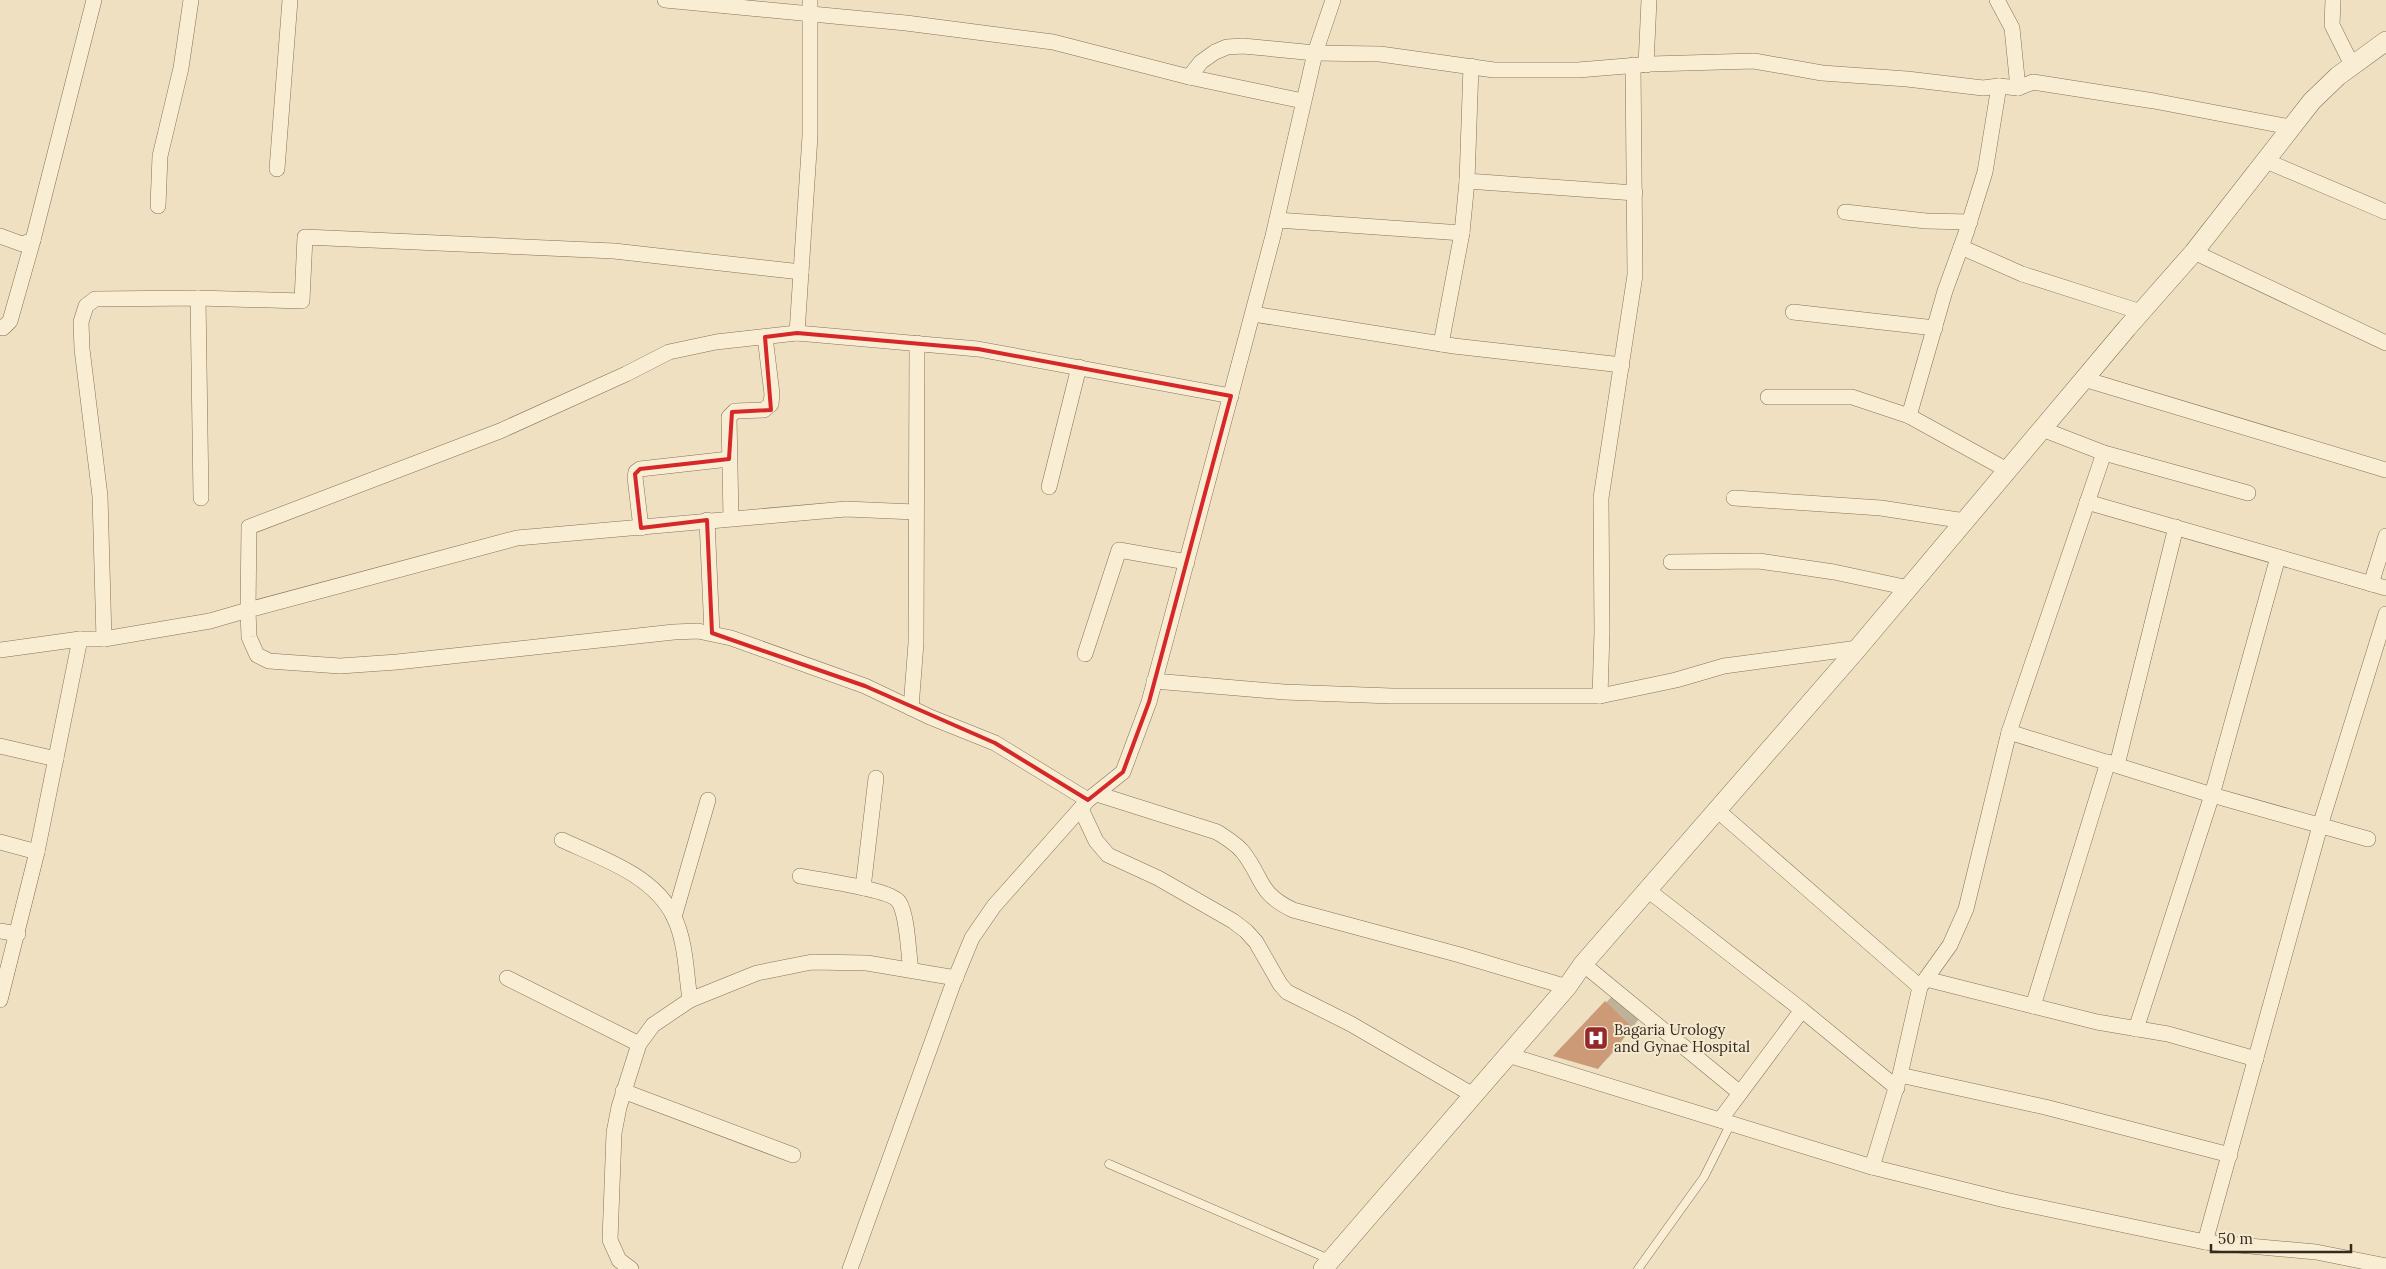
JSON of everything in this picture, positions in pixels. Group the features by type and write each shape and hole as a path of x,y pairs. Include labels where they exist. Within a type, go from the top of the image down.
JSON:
{"street":[{"path":"0,327 3,328 10,321 94,0"},
{"path":"158,206 160,156 181,68 191,0"},
{"path":"276,169 290,0"},
{"path":"665,0 811,7 906,23 1053,42 1189,77 1303,101"},
{"path":"850,1269 972,938 994,906 1088,801 1123,772 1154,681 1187,562 1277,220 1315,53 1333,0"},
{"path":"1600,696 1602,632 1601,498 1635,275 1634,193 1640,65 1649,0"},
{"path":"1997,0 2012,28 2018,88"},
{"path":"2333,0 2332,25 2352,65"},
{"path":"797,333 810,136 811,7"},
{"path":"1327,1264 1567,987 1583,964 1649,891 1858,648 2084,379 2194,252 2312,101 2352,65 2386,42"},
{"path":"1189,77 1201,62 1227,47 1244,46 1315,53 1380,54 1494,70 1578,70 1640,65 1754,61 1822,73 1907,79 1982,88 1999,86 2018,88 2033,82 2154,101 2290,127"},
{"path":"1441,344 1462,233 1467,181 1471,66"},
{"path":"1909,416 1934,328 1985,172 1999,86"},
{"path":"2264,160 2386,212"},
{"path":"1467,181 1634,193"},
{"path":"1845,212 1926,221 1970,222"},
{"path":"1277,220 1462,233"},
{"path":"0,236 22,244 32,240"},
{"path":"104,640 100,496 82,348 81,322 86,306 95,299 198,298 302,301 305,237 614,251 801,272"},
{"path":"1961,247 2022,274 2141,312"},
{"path":"2194,252 2386,343"},
{"path":"198,298 201,498"},
{"path":"1793,312 1934,328"},
{"path":"1253,314 1441,344 1622,365"},
{"path":"1231,396 978,348 797,333 716,342 669,352 626,374 500,431 249,527 248,610 251,646 257,656 269,661 340,666 387,663 674,632 698,631 712,633 866,686 911,708 994,743 1088,801 1216,832 1233,842 1243,853 1264,890 1277,902 1293,910 1460,955 1567,987"},
{"path":"731,518 728,421 732,412 764,410 771,404 772,394 765,338"},
{"path":"911,708 916,633 915,512 918,458 918,343"},
{"path":"1049,487 1079,368"},
{"path":"2084,379 2386,470"},
{"path":"1768,397 1852,397 1909,416 2007,470"},
{"path":"2042,429 2104,453 2248,493"},
{"path":"1872,1167 1898,1082 1923,983 1950,944 1966,909 2009,732 2104,453"},
{"path":"641,528 636,472 729,459"},
{"path":"1734,498 1880,508 1965,521"},
{"path":"2087,502 2386,588"},
{"path":"0,650 80,639 104,640 210,620 517,538 846,509 915,512"},
{"path":"706,520 712,633"},
{"path":"2033,1006 2113,763 2176,527"},
{"path":"2371,584 2386,536"},
{"path":"1085,654 1119,550 1187,562"},
{"path":"2136,1029 2212,795 2278,557"},
{"path":"1671,562 1759,561 1834,572 1909,588"},
{"path":"2206,1242 2320,826 2386,614"},
{"path":"0,1000 38,852 80,639"},
{"path":"1154,681 1284,692 1392,696 1600,696 1676,680 1724,666 1858,648"},
{"path":"2009,732 2212,795 2368,839"},
{"path":"0,746 56,759"},
{"path":"864,888 876,778"},
{"path":"674,917 708,800"},
{"path":"1088,801 1096,841 1108,855 1158,878 1233,921 1256,942 1280,984 1287,992 1351,1024 1473,1095"},
{"path":"1717,810 1923,983 2033,1006 2097,1022 2168,1034 2256,1059"},
{"path":"562,840 625,870 651,889 674,917 682,942 690,1000"},
{"path":"0,842 38,852"},
{"path":"800,876 890,894 900,903 911,970"},
{"path":"1649,891 1898,1082 2045,1107 2230,1155"},
{"path":"0,931 18,934"},
{"path":"631,1269 619,1260 610,1240 614,1133 623,1091 639,1044 653,1025 690,1000 757,973 812,962 867,963 956,978"},
{"path":"1583,964 1740,1093"},
{"path":"507,978 639,1044"},
{"path":"1726,1121 1740,1093 1802,1010"},
{"path":"1508,1055 1872,1167 2005,1200 2206,1242 2316,1252 2386,1266"},
{"path":"623,1091 793,1155"}],"lane":[{"path":"1638,1269 1704,1178 1726,1121"},
{"path":"1110,1164 1327,1264"}],"highlighted area":[{"path":"797,333 978,349 1231,396 1149,702 1123,772 1088,800 995,743 865,686 712,633 707,520 641,528 635,474 640,469 729,459 732,412 771,410 765,337"}],"building":[{"path":"1605,1001 1632,1027 1598,1069 1553,1056"}],"place":[{"name":"Bagaria Urology and Gynae Hospital","path":"1596,1038"}]}
